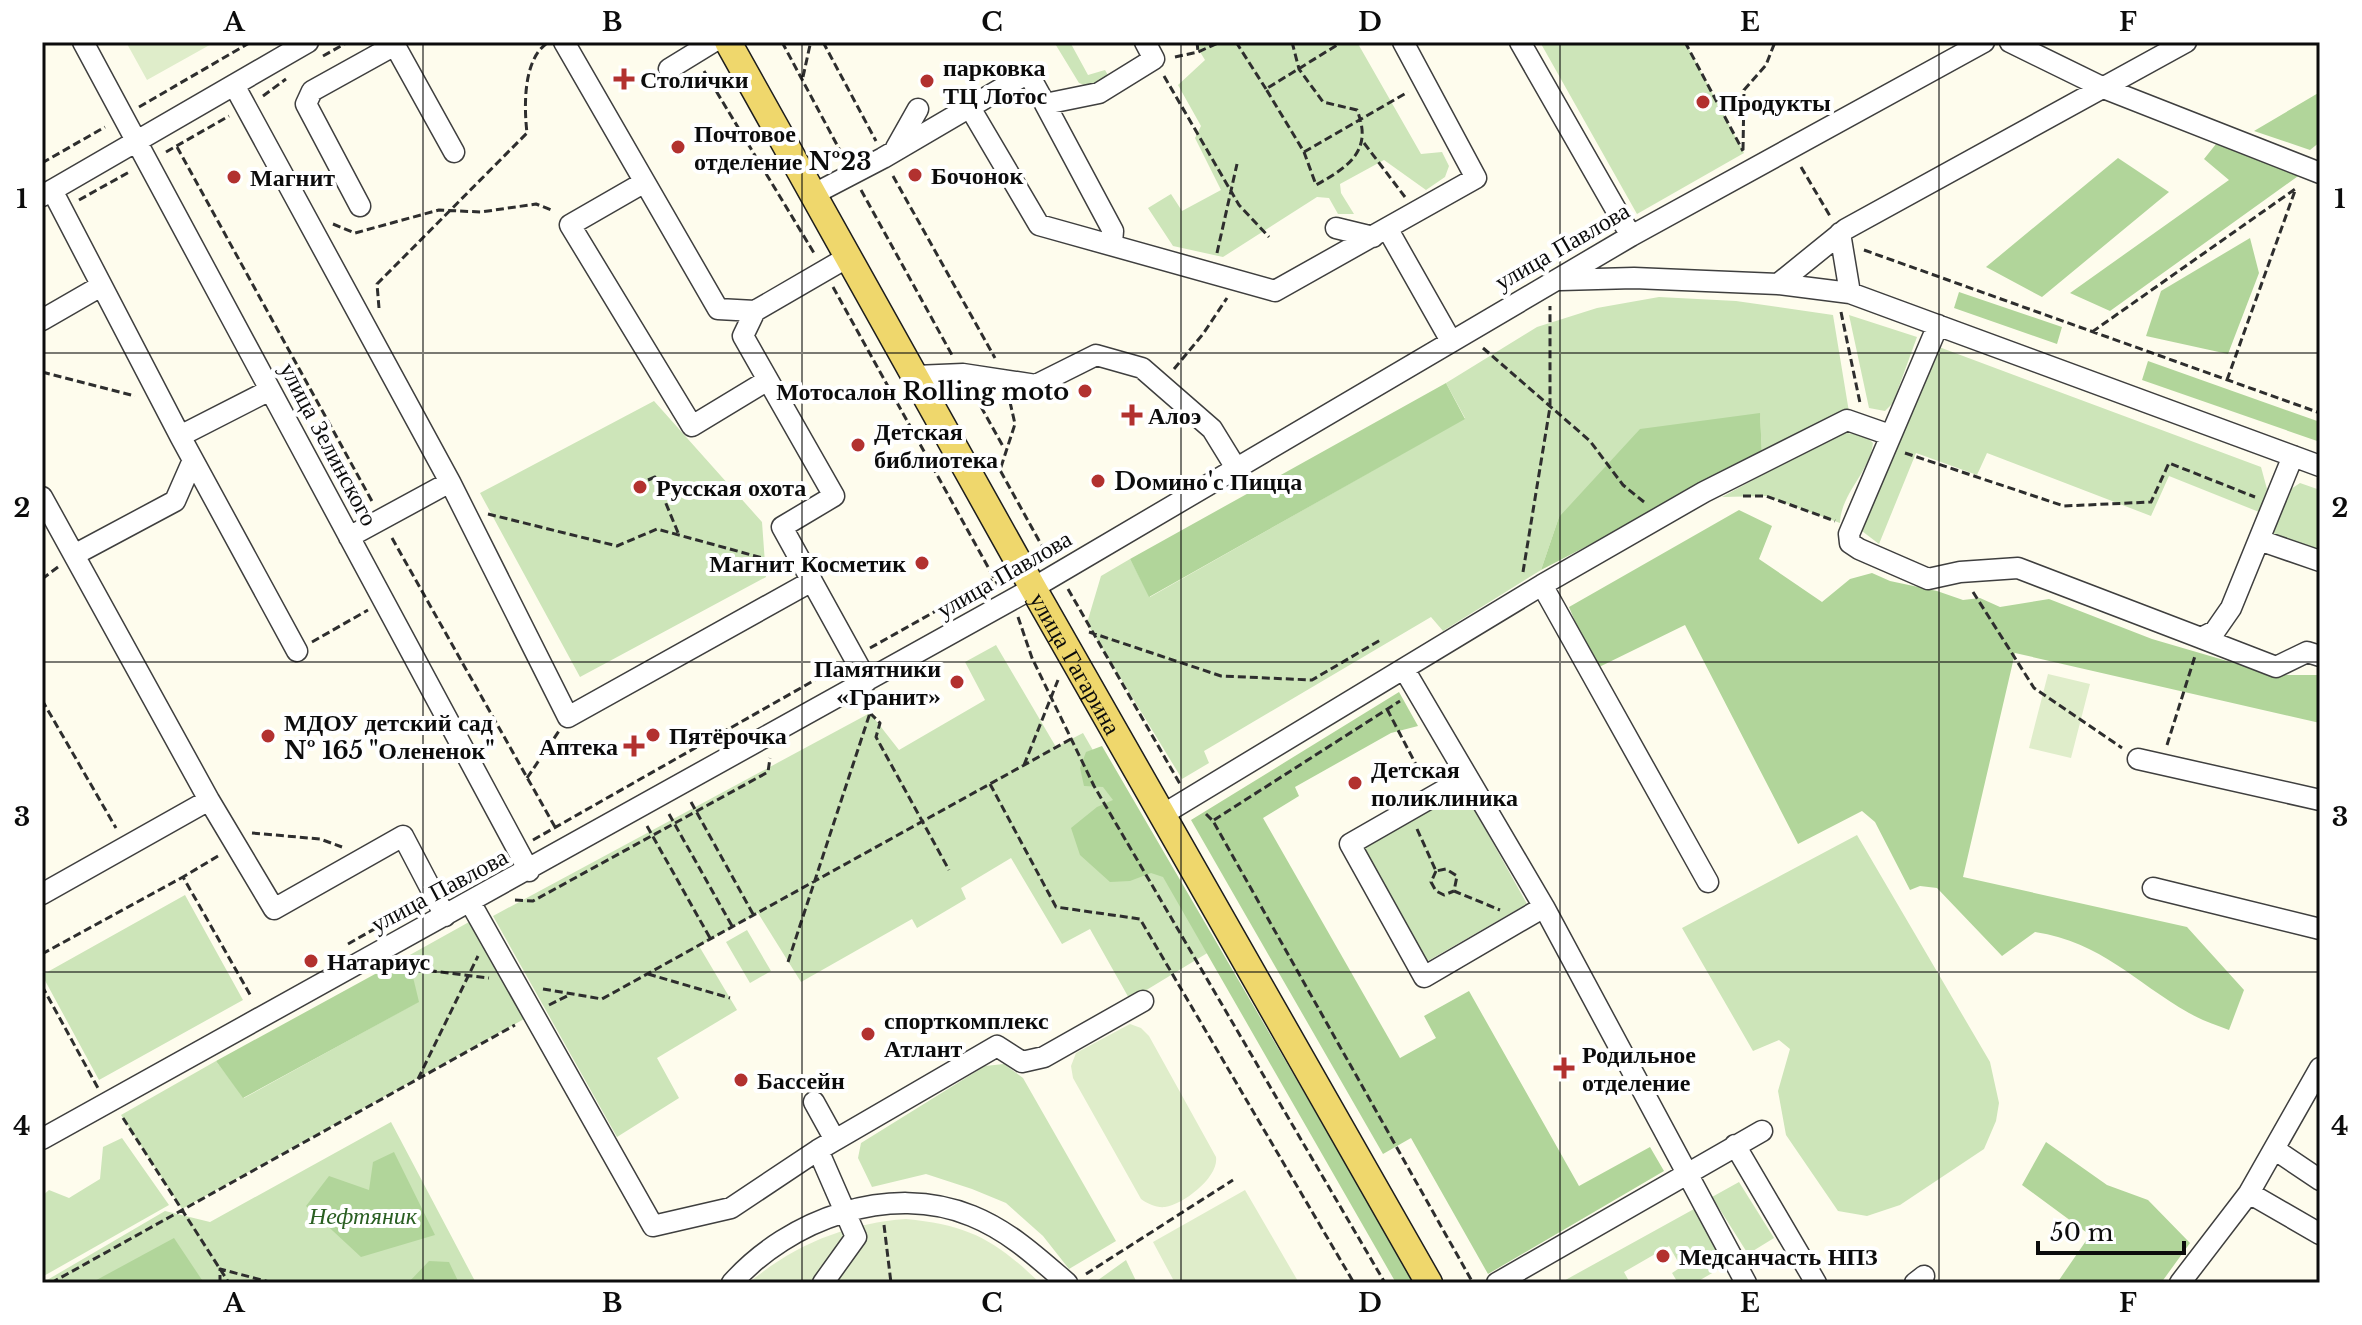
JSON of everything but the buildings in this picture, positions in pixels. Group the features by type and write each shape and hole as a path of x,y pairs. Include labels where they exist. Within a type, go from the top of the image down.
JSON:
{"main road":[{"name":"улица Гагарина","path":"728,42 1033,588 1429,1283"}],"street":[{"name":"улица Зелинского","path":"83,42 529,871"},
{"path":"297,651 101,286 47,193 308,42"},
{"path":"564,42 643,183 718,309 743,336 834,496 782,527 808,584 867,681"},
{"path":"669,69 713,42"},
{"path":"969,106 1039,225 1275,291 1476,178 1403,42"},
{"path":"1520,42 1631,236"},
{"name":"улица Павлова","path":"42,1139 867,681 1011,609 1033,588 1061,578 1236,468 1550,283 1984,42"},
{"path":"2010,42 2106,89 2319,173"},
{"path":"1778,284 1840,233 2106,89 2186,42"},
{"path":"360,206 306,104 312,91 394,43 454,152"},
{"path":"1045,104 1099,93 1154,54"},
{"path":"814,194 1028,73 1113,231 1112,243"},
{"path":"234,85 450,482 568,717 808,584"},
{"path":"889,153 918,109"},
{"path":"643,183 570,225 685,430 768,380"},
{"path":"1336,228 1380,232"},
{"path":"1380,232 1451,341"},
{"path":"1840,233 1843,293"},
{"path":"718,309 755,311 848,257"},
{"path":"1550,283 1634,278 1778,284 1843,293 2320,466"},
{"path":"42,320 101,286"},
{"path":"743,336 755,311"},
{"path":"1938,325 1851,529 1850,543 1928,579 1960,572 2018,568 2276,667 2307,652 2320,656"},
{"path":"915,376 963,374 1036,385 1096,355 1142,368 1212,429 1236,468"},
{"path":"180,436 270,390"},
{"path":"1162,815 1542,585 1704,492 1847,420 1888,440"},
{"path":"2201,638 2215,631 2231,608 2293,456"},
{"path":"74,555 175,501 193,460"},
{"path":"349,537 450,482"},
{"path":"42,497 209,800 274,909 403,836 445,916"},
{"path":"2259,540 2320,561"},
{"path":"1542,585 1708,882"},
{"path":"1404,669 1544,907 1746,1283"},
{"path":"2138,759 2320,800"},
{"path":"1467,777 1350,844 1424,977 1544,907"},
{"path":"42,894 209,800"},
{"path":"2153,888 2320,929"},
{"path":"470,902 653,1226 731,1208 827,1145 997,1046 1022,1062 1044,1057 1143,1001"},
{"path":"2185,1282 2249,1193 2319,1072"},
{"path":"814,1102 845,1213 856,1237 823,1283"},
{"path":"1497,1283 1762,1131"},
{"path":"1735,1145 1816,1283"},
{"path":"2274,1149 2320,1180"},
{"path":"2249,1193 2320,1234"},
{"path":"732,1283 764,1252 786,1237 845,1213 882,1205 925,1204 971,1215 1077,1279"}],"path":[{"path":"42,163 251,42"},
{"path":"379,314 377,284 527,133 524,106 535,54 549,42"},
{"path":"782,42 1004,448"},
{"path":"823,42 874,134 889,153 1006,382 1015,424 1004,448 1000,470 1089,632 1190,798 1213,821 1473,1283"},
{"path":"1197,42 1198,52"},
{"path":"1220,42 1198,52 1154,54 1230,190 1269,237"},
{"path":"1236,42 1304,152 1316,185 1339,173 1364,143"},
{"path":"1292,42 1299,69 1323,102 1357,110 1364,143 1416,212"},
{"path":"1266,89 1342,42"},
{"path":"1685,42 1743,152"},
{"path":"1743,152 1744,90 1766,65 1775,42"},
{"path":"803,78 809,43"},
{"path":"694,53 824,271 995,578 1071,739 1144,876 1198,959 1385,1283"},
{"path":"272,90 292,75"},
{"path":"1304,152 1424,82"},
{"path":"177,147 555,827"},
{"path":"1791,148 1846,244 2320,413"},
{"path":"1731,158 1743,152"},
{"path":"1212,273 1237,164"},
{"path":"2092,332 2319,173"},
{"path":"2227,380 2296,188"},
{"path":"303,212 355,233 439,210 481,212 536,204 578,220"},
{"path":"1182,356 1203,334 1238,280"},
{"path":"1518,600 1550,407 1550,283"},
{"path":"1843,293 1864,426"},
{"path":"1474,340 1590,441 1623,485 1662,516"},
{"path":"42,372 147,399"},
{"path":"1888,440 2064,506 2151,502 2169,463 2273,504"},
{"path":"648,480 655,477 679,535"},
{"path":"1704,492 1722,497 1766,496 1806,508 1851,529"},
{"path":"458,503 500,518 617,546 657,529 780,562 808,584"},
{"path":"343,947 1020,564"},
{"path":"1960,572 2034,688 2138,759"},
{"path":"1011,609 1029,625"},
{"path":"297,651 368,610"},
{"path":"1089,632 1221,676 1312,680 1382,639"},
{"path":"2161,765 2201,638"},
{"path":"1024,765 1052,700 1060,672"},
{"path":"788,962 870,713 867,681"},
{"path":"1213,821 1416,691"},
{"path":"42,700 118,832"},
{"path":"1387,709 1425,779 1400,793 1436,871 1431,882 1436,891 1444,895 1454,891 1458,882 1453,871 1436,871"},
{"path":"870,713 880,723 876,737 949,870"},
{"path":"527,778 568,717"},
{"path":"399,961 390,966 514,980 567,996 602,999 1071,739"},
{"path":"511,900 533,901 768,772 770,756"},
{"path":"682,784 754,915"},
{"path":"990,784 1056,907 1140,919 1354,1283"},
{"path":"660,796 732,927"},
{"path":"638,808 711,939"},
{"path":"241,832 320,839 349,850"},
{"path":"42,954 222,854"},
{"path":"183,877 252,998"},
{"path":"1454,891 1522,920"},
{"path":"418,1079 488,935"},
{"path":"648,974 730,998"},
{"path":"42,986 97,1086 111,1100 229,1283"},
{"path":"51,1283 567,996"},
{"path":"1077,1279 1233,1180"},
{"path":"882,1205 891,1283"},
{"path":"220,1269 220,1283"},
{"path":"220,1269 273,1283"}],"green space":[{"path":"126,42 215,42 147,80"},
{"path":"1054,42 1070,42 1088,75 1105,70 1109,77 1095,89 1079,83"},
{"path":"1194,42 1357,42 1421,154 1442,152 1449,166 1445,177 1426,190 1384,160 1340,184 1341,193 1354,214 1338,214 1329,198 1317,197 1223,257 1173,246 1148,208 1171,194 1182,211 1221,190 1195,138 1201,126 1178,85 1205,60"},
{"path":"1540,42 1685,42 1744,153 1637,214"},
{"path":"2320,92 2320,142 2310,150 2254,131"},
{"path":"2216,144 2301,174 2110,311 2070,293 2229,180 2204,159"},
{"path":"2118,158 2169,192 2042,297 1986,267"},
{"path":"2250,238 2259,273 2228,354 2146,336 2161,291"},
{"path":"1959,292 2062,327 2057,344 1954,308"},
{"path":"1659,297 1736,301 1833,315 1849,412 1762,455 1760,414 1559,517 1541,570 1443,631 1431,617 1204,751 1209,763 1182,779 1087,623 1101,576 1130,559 1150,597 1465,418 1446,383 1537,327 1597,308"},
{"path":"1849,315 1917,337 1893,403 1885,411 1869,408"},
{"path":"1939,347 2261,467 2267,489 2259,512 2169,476 2151,516 1987,453 1977,475 1916,453 1879,544 1858,528"},
{"path":"2148,361 2320,422 2320,442 2142,380"},
{"path":"1446,383 1465,419 1149,597 1130,559"},
{"path":"654,401 762,522 766,577 580,677 480,493"},
{"path":"1760,413 1762,455 1541,570 1559,517 1640,429"},
{"path":"1841,432 1865,436 1873,443 1867,464 1845,502 1840,523 1766,496 1722,497"},
{"path":"2300,483 2320,490 2320,556 2271,539 2291,489"},
{"path":"1739,510 1772,526 1759,559 1822,602 1850,579 1872,573 1890,581 1963,600 1980,598 2000,607 2049,599 2152,639 2275,675 2320,675 2320,723 2015,653 1963,877 2187,927 2244,990 2229,1030 2189,1013 2099,954 2059,937 2035,932 2002,956 1937,888 1920,886 1910,890 1875,822 1862,811 1798,844 1685,625 1595,669 1569,607"},
{"path":"996,645 1056,747 1083,733 1209,952 1130,1000 1090,929 1062,944 1011,858 961,888 966,899 917,928 912,919 801,982 758,913 699,946 737,1010 657,1058 679,1098 617,1137 493,916 870,713 899,750 985,700 965,662"},
{"path":"2048,674 2090,684 2071,758 2029,748"},
{"path":"1399,692 1418,726 1391,733 1295,787 1299,796 1263,818 1400,1058 1436,1038 1424,1016 1469,991 1579,1186 1650,1147 1664,1171 1488,1274 1411,1138 1383,1154 1191,820"},
{"path":"1102,746 1415,1283 1396,1283 1163,877 1151,873 1130,881 1110,882 1080,855 1071,828 1097,807 1113,800 1103,787 1084,786 1080,768 1086,752"},
{"path":"1464,791 1527,904 1426,962 1362,849"},
{"path":"1857,835 1990,1062 1999,1103 1996,1121 1984,1149 1900,1205 1867,1216 1838,1211 1786,1135 1778,1091 1790,1049 1779,1040 1753,1051 1682,928"},
{"path":"185,895 243,1000 99,1080 42,975"},
{"path":"478,917 533,1014 182,1209 121,1115 216,1061 244,1098 418,1002 408,956"},
{"path":"747,930 771,971 750,983 726,942"},
{"path":"408,956 419,1002 243,1098 216,1061"},
{"path":"1130,1024 1141,1028 1149,1036 1216,1157 1212,1173 1199,1188 1181,1201 1165,1207 1141,1199 1073,1078 1071,1066 1076,1053"},
{"path":"1004,1064 1023,1078 1116,1241 1069,1269 1043,1236 1006,1203 926,1174 872,1187 858,1158 861,1143 985,1066"},
{"name":"Нефтяник","path":"391,1122 476,1283 42,1283 165,1211 210,1222"},
{"path":"122,1138 169,1205 42,1277 42,1196 49,1190 69,1198 100,1179 103,1147"},
{"path":"2046,1142 2107,1185 2148,1200 2190,1243 2161,1283 2057,1283 2090,1235 2022,1185"},
{"path":"394,1152 435,1235 361,1257 306,1206 329,1176 369,1190 373,1162"},
{"path":"1739,1182 1774,1238 1748,1254 1712,1197"},
{"path":"1245,1190 1299,1283 1175,1283 1153,1242"},
{"path":"1694,1209 1726,1265 1695,1283 1678,1283 1672,1273 1681,1267 1669,1246 1624,1272 1630,1283 1560,1283"},
{"path":"906,1219 947,1225 980,1237 1009,1256 1040,1283 749,1283 784,1258 822,1238 863,1225"},
{"path":"174,1238 204,1283 91,1283"},
{"path":"1126,1260 1137,1283 1094,1283"},
{"path":"429,1261 449,1262 459,1283 408,1283"}],"place":[{"name":"Столички","path":"624,79"},
{"name":"парковка ТЦ Лотос","path":"927,81"},
{"name":"Продукты","path":"1703,102"},
{"name":"Почтовое отделение №23","path":"678,147"},
{"name":"Бочонок","path":"915,175"},
{"name":"Магнит","path":"234,177"},
{"name":"Мотосалон Rolling moto","path":"1085,391"},
{"name":"Алоэ","path":"1132,415"},
{"name":"Детская библиотека","path":"858,445"},
{"name":"Doмино'с Пицца","path":"1098,481"},
{"name":"Русская охота","path":"640,487"},
{"name":"Магнит Косметик","path":"922,563"},
{"name":"Памятники «Гранит»","path":"957,682"},
{"name":"Пятёрочка","path":"653,735"},
{"name":"МДОУ детский сад № 165 \"Олененок\"","path":"268,736"},
{"name":"Аптека","path":"634,746"},
{"name":"Детская поликлиника","path":"1355,783"},
{"name":"Натариус","path":"311,961"},
{"name":"спорткомплекс Атлант","path":"868,1034"},
{"name":"Родильное отделение","path":"1564,1068"},
{"name":"Бассейн","path":"741,1080"},
{"name":"Медсанчасть НПЗ","path":"1663,1256"}]}
